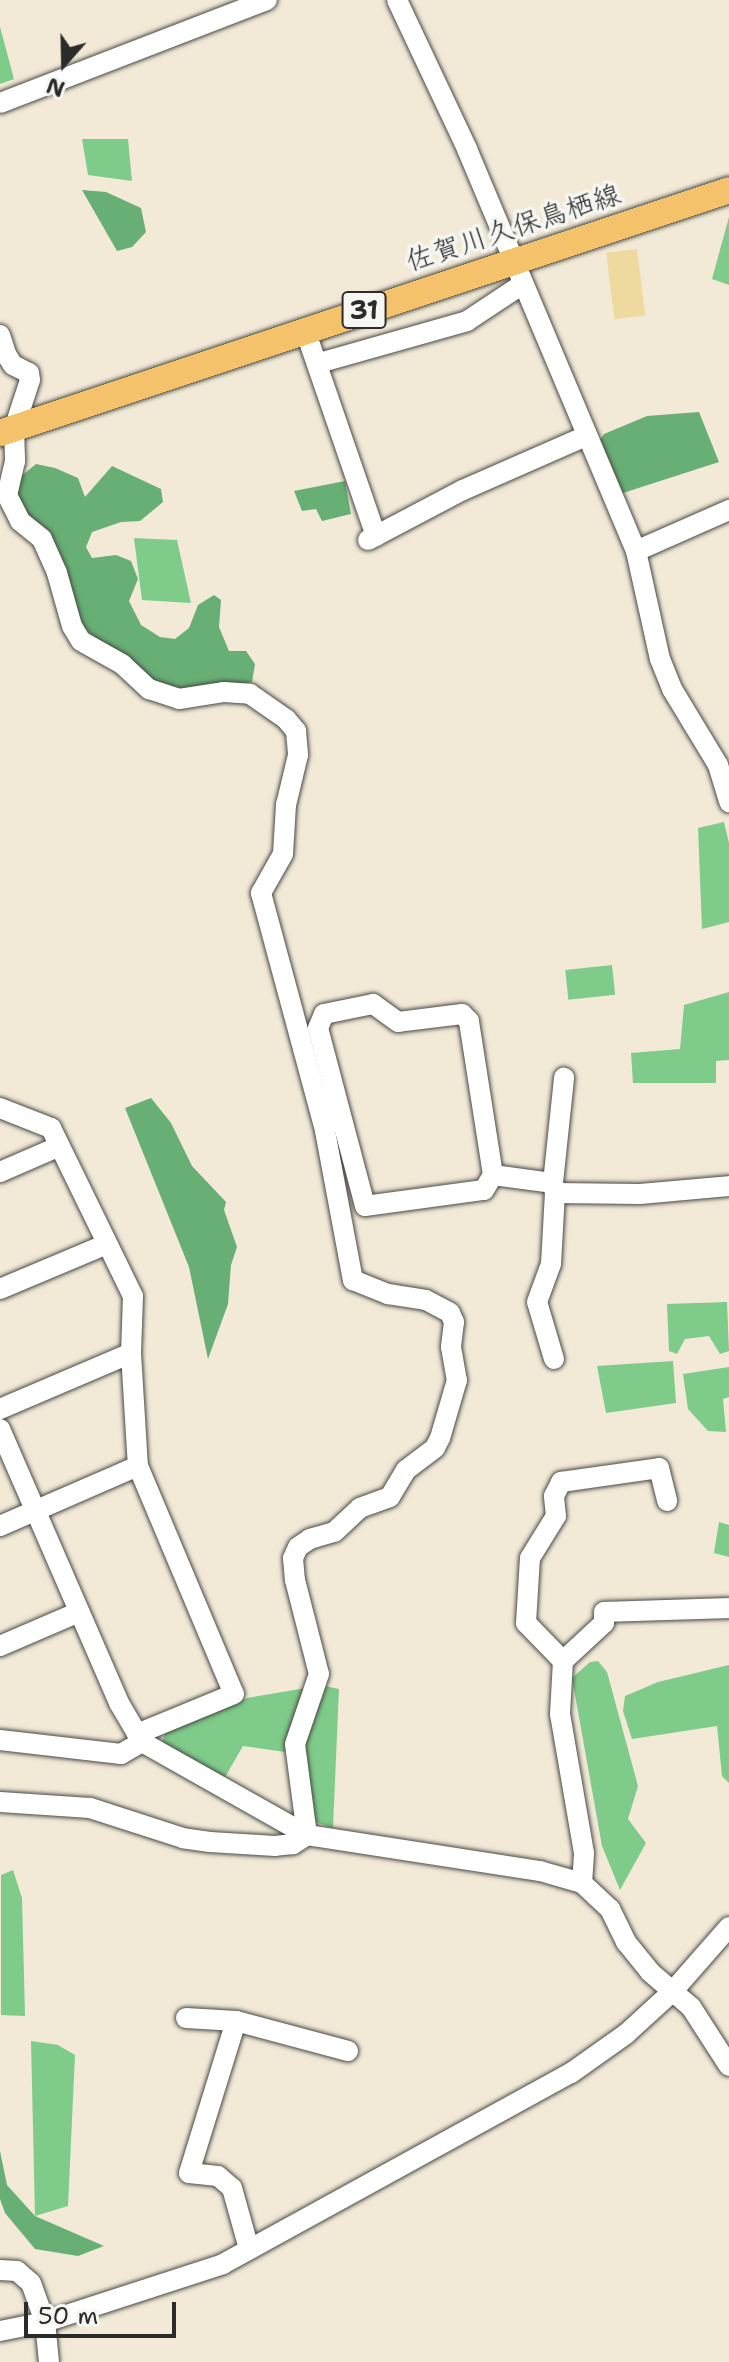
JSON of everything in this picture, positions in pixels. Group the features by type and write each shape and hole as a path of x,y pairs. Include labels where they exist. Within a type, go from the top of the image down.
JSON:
{"main road":[{"name":"佐賀川久保鳥栖線","path":"7,431 305,330 519,272 729,190"}],"street":[{"path":"0,103 267,0"},
{"path":"397,0 519,272 636,551 660,659 672,689 718,765 729,802"},
{"path":"319,363 467,321 519,272"},
{"path":"305,330 319,363 372,538 463,490 586,436"},
{"path":"0,335 13,365 29,373 30,380 7,431 15,461 7,495 20,521 42,539 57,573 72,626 81,641 122,664 149,689 179,699 224,692 250,694 286,719 296,731 298,755 286,805 283,854 261,893 325,1131 353,1280 388,1294 440,1305 450,1313 454,1322 451,1347 457,1387 435,1448 406,1470 390,1497 360,1508 334,1532 310,1539 298,1547 293,1558 295,1580 319,1674 295,1744 307,1835"},
{"path":"636,551 729,510"},
{"path":"373,1004 398,1022 462,1014 469,1021 493,1175 484,1190 365,1206 318,1028 324,1014 373,1004"},
{"path":"554,1359 537,1302 551,1264 564,1078"},
{"path":"0,1108 51,1128 133,1296 131,1353 138,1466 234,1694 140,1738 121,1754 0,1740"},
{"path":"0,1172 60,1146"},
{"path":"493,1175 554,1188 640,1194 729,1186"},
{"path":"0,1289 107,1244"},
{"path":"0,1409 131,1353"},
{"path":"0,1429 119,1703 140,1738 307,1835 525,1868 582,1883 610,1909 634,1952 708,2029 729,2066"},
{"path":"0,1526 138,1466"},
{"path":"563,1661 526,1623 530,1558 556,1516 554,1496 561,1482 659,1468 667,1501"},
{"path":"582,1883 584,1853 560,1714 563,1661 604,1623 604,1612 729,1608"},
{"path":"0,1646 79,1612"},
{"path":"0,1802 90,1808 183,1838 210,1842 275,1846 293,1844 307,1835"},
{"path":"0,2331 45,2322 223,2264 571,2073 626,2034 673,1991 729,1927"},
{"path":"186,2018 236,2021 348,2051"},
{"path":"236,2021 189,2173 218,2176 232,2188 249,2249"},
{"path":"0,2270 17,2271 31,2283 45,2322 49,2362"}],"green space":[{"path":"0,27 14,79 0,84"},
{"path":"82,139 128,139 132,181 88,175"},
{"path":"82,190 106,192 141,208 146,232 132,247 117,251"},
{"path":"729,217 729,285 712,279"},
{"path":"699,412 719,462 623,493 600,440 604,434 647,416"},
{"path":"36,464 78,478 85,497 112,466 161,489 163,502 140,521 121,522 92,532 86,547 92,558 116,555 131,561 138,579 129,601 141,625 160,637 175,639 189,628 198,605 214,595 221,600 219,627 229,651 246,651 255,664 252,682 191,692 155,685 77,623 14,494 19,478"},
{"path":"345,481 351,514 322,521 316,509 302,511 294,491"},
{"path":"134,538 177,540 191,603 142,600"},
{"path":"724,822 729,843 729,922 702,929 698,828"},
{"path":"612,965 615,995 568,1000 565,970"},
{"path":"729,992 729,1060 716,1061 716,1083 633,1083 631,1053 680,1049 684,1005"},
{"path":"151,1098 171,1123 192,1166 226,1202 224,1210 237,1247 231,1265 228,1304 208,1359 189,1267 125,1108"},
{"path":"727,1302 729,1351 720,1354 709,1336 685,1339 677,1354 669,1351 667,1304"},
{"path":"673,1361 676,1403 606,1413 597,1366"},
{"path":"729,1367 729,1397 723,1399 726,1432 708,1431 688,1409 683,1374"},
{"path":"719,1522 729,1525 729,1557 714,1553"},
{"path":"598,1661 607,1672 638,1786 628,1819 646,1843 620,1890 602,1846 572,1678 590,1662"},
{"path":"729,1665 729,1783 722,1776 717,1726 632,1739 623,1711 625,1696 658,1682"},
{"path":"320,1685 339,1689 333,1828 313,1821 301,1739"},
{"path":"306,1688 285,1752 243,1746 225,1777 162,1743 166,1730 247,1698"},
{"path":"13,1870 22,1898 25,2016 1,2015 1,1875"},
{"path":"31,2041 58,2045 75,2055 68,2206 35,2216"},
{"path":"0,2151 7,2185 35,2216 104,2246 78,2256 35,2249 5,2213 0,2199"}],"sand":[{"path":"637,249 645,316 614,319 606,253"}]}
